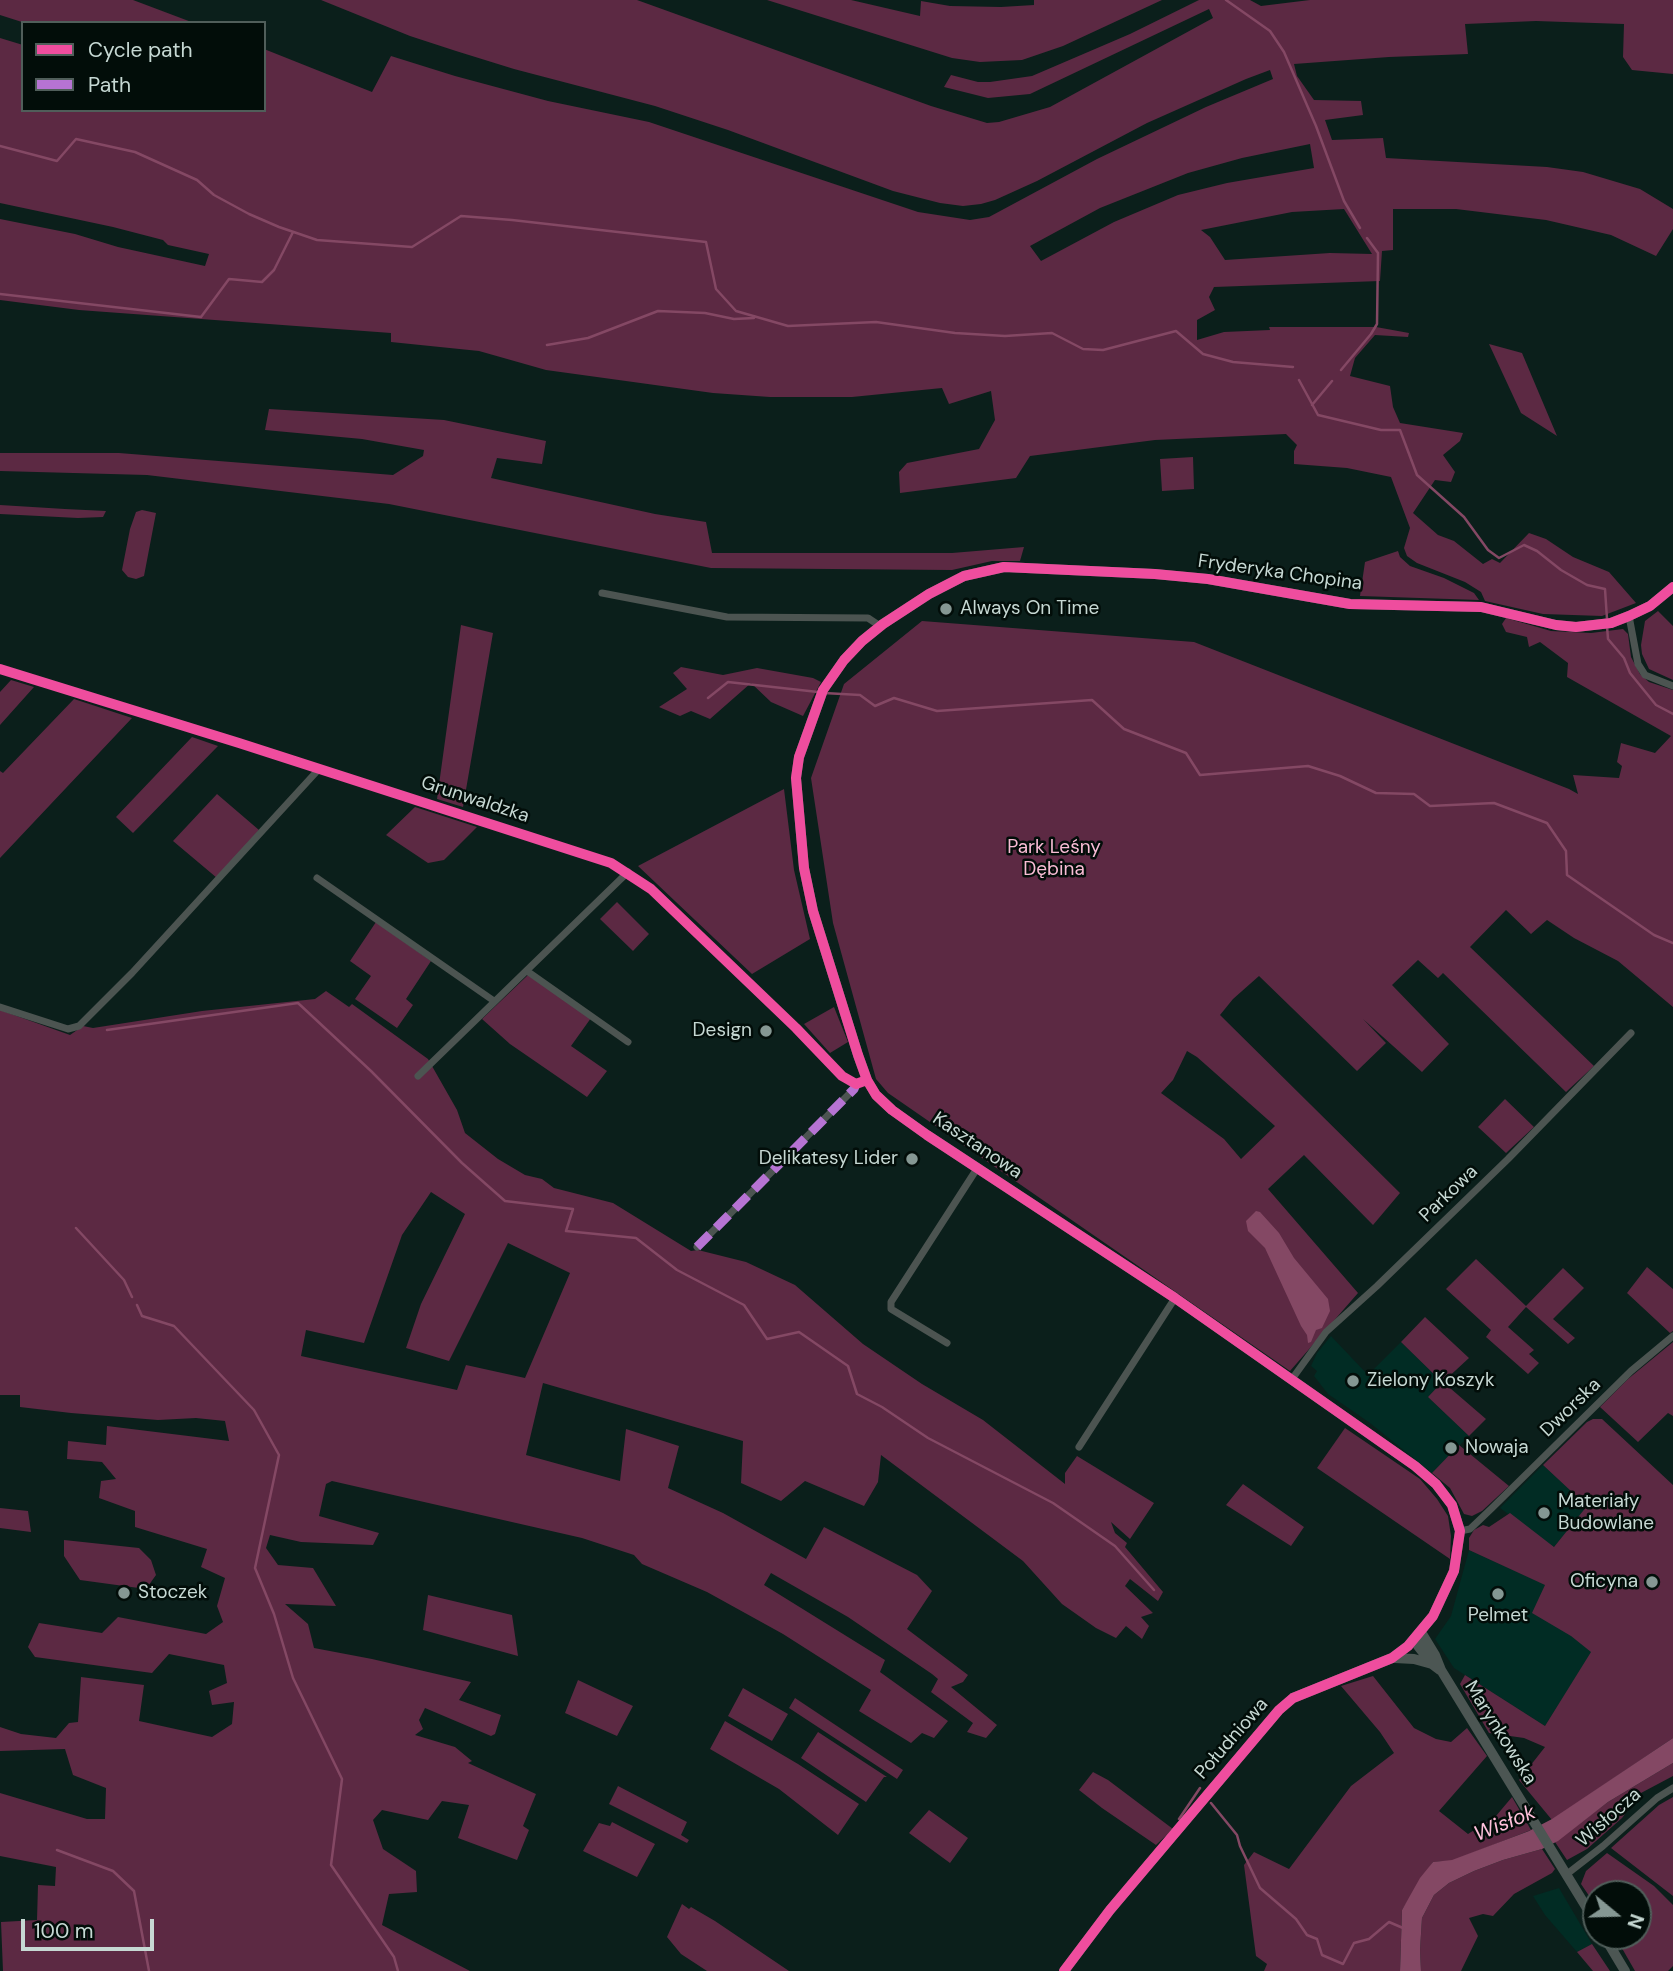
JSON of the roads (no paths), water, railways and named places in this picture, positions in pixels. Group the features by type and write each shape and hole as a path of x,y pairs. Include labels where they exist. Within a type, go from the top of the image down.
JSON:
{"street":[{"name":"Fryderyka Chopina","path":"881,625 929,594 964,576 1004,567 1208,579 1350,604 1481,607 1556,625 1589,627 1606,624 1650,606 1673,587"},
{"path":"602,593 727,617 868,618 881,625"},
{"path":"1629,616 1638,664 1645,675 1673,686"},
{"name":"Kasztanowa","path":"881,625 844,660 821,694 799,757 796,778 804,868 813,911 867,1080 876,1095 892,1110 1175,1298 1415,1466 1436,1484 1452,1505 1460,1531"},
{"name":"Grunwaldzka","path":"0,669 584,853 628,872 687,922 842,1076 856,1084"},
{"path":"0,1007 68,1029 79,1026 132,973 319,769"},
{"path":"418,1076 628,872"},
{"path":"317,878 494,1001"},
{"path":"527,971 628,1042"},
{"name":"Parkowa","path":"1292,1379 1326,1332 1508,1159 1631,1033"},
{"path":"697,1247 856,1084 867,1080"},
{"name":"Kasztanowa","path":"947,1343 891,1309 891,1302 978,1167"},
{"path":"1079,1447 1175,1298"},
{"name":"Dworska","path":"1460,1531 1469,1529 1492,1508 1632,1371 1673,1336"},
{"name":"Południowa","path":"1064,1971 1098,1924 1279,1710 1303,1694 1392,1658 1419,1634 1433,1616 1454,1572 1460,1531"},
{"name":"Marynkowska","path":"1419,1634 1435,1655 1436,1667 1582,1899"},
{"path":"1392,1658 1407,1658 1436,1667"},
{"name":"Wisłocza","path":"1567,1874 1657,1798 1673,1788"},
{"path":"1612,1950 1625,1971"}],"waterway":[{"path":"1226,0 1270,31 1284,52 1344,201 1360,228"},
{"path":"0,146 57,161 76,139 135,152 197,180 214,195 249,214 317,240 412,247 461,216 706,242 716,289 736,311 788,326 876,322 955,333 1005,336 1052,333 1083,349 1103,350 1176,331 1203,354 1233,362 1293,367"},
{"path":"0,294 201,317 229,279 262,282 274,270 293,232"},
{"path":"1341,370 1377,324 1378,253 1367,238"},
{"path":"547,345 588,338 658,311 705,313 734,319 754,318"},
{"path":"1299,380 1318,415 1381,430 1400,430 1417,475 1464,517 1488,550 1499,558 1524,545 1587,585 1605,589 1607,619"},
{"path":"1312,405 1332,381"},
{"path":"1607,626 1608,639 1624,658 1630,673 1656,705 1673,714"},
{"path":"708,698 728,682 818,692"},
{"path":"824,693 860,695 875,706 894,698 937,711 1092,700 1124,729 1186,753 1200,775 1308,766 1340,776 1376,793 1414,794 1430,806 1494,803 1547,823 1566,851 1567,875 1654,935 1673,943"},
{"path":"107,1030 298,1003 371,1071 462,1163 505,1201 573,1209 566,1231 636,1238 677,1270 744,1305 767,1339 799,1332 848,1366 857,1394 882,1407 928,1438 1053,1503 1115,1546 1154,1590"},
{"path":"76,1228 124,1280 132,1297"},
{"path":"137,1305 142,1316 174,1326 254,1410 279,1455 255,1568 274,1614 293,1678 342,1779 331,1865 394,1957 398,1971"},
{"path":"1179,1819 1200,1788"},
{"path":"1211,1803 1237,1835 1260,1888 1296,1919 1307,1935 1317,1939 1322,1955 1343,1964 1354,1943 1369,1939 1389,1922 1403,1928"},
{"path":"57,1850 113,1871 134,1891 149,1971"}],"place":[{"name":"Always On Time","path":"946,609"},
{"name":"Design","path":"766,1031"},
{"name":"Delikatesy Lider","path":"912,1159"},
{"name":"Zielony Koszyk","path":"1353,1381"},
{"name":"Nowaja","path":"1451,1448"},
{"name":"Materiały Budowlane","path":"1544,1513"},
{"name":"Oficyna","path":"1652,1582"},
{"name":"Stoczek","path":"124,1593"},
{"name":"Pelmet","path":"1498,1594"}],"park label":[{"name":"Park Leśny Dębina","path":"1054,859"}],"water label":[{"name":"Wisłok","path":"1505,1824"}]}
